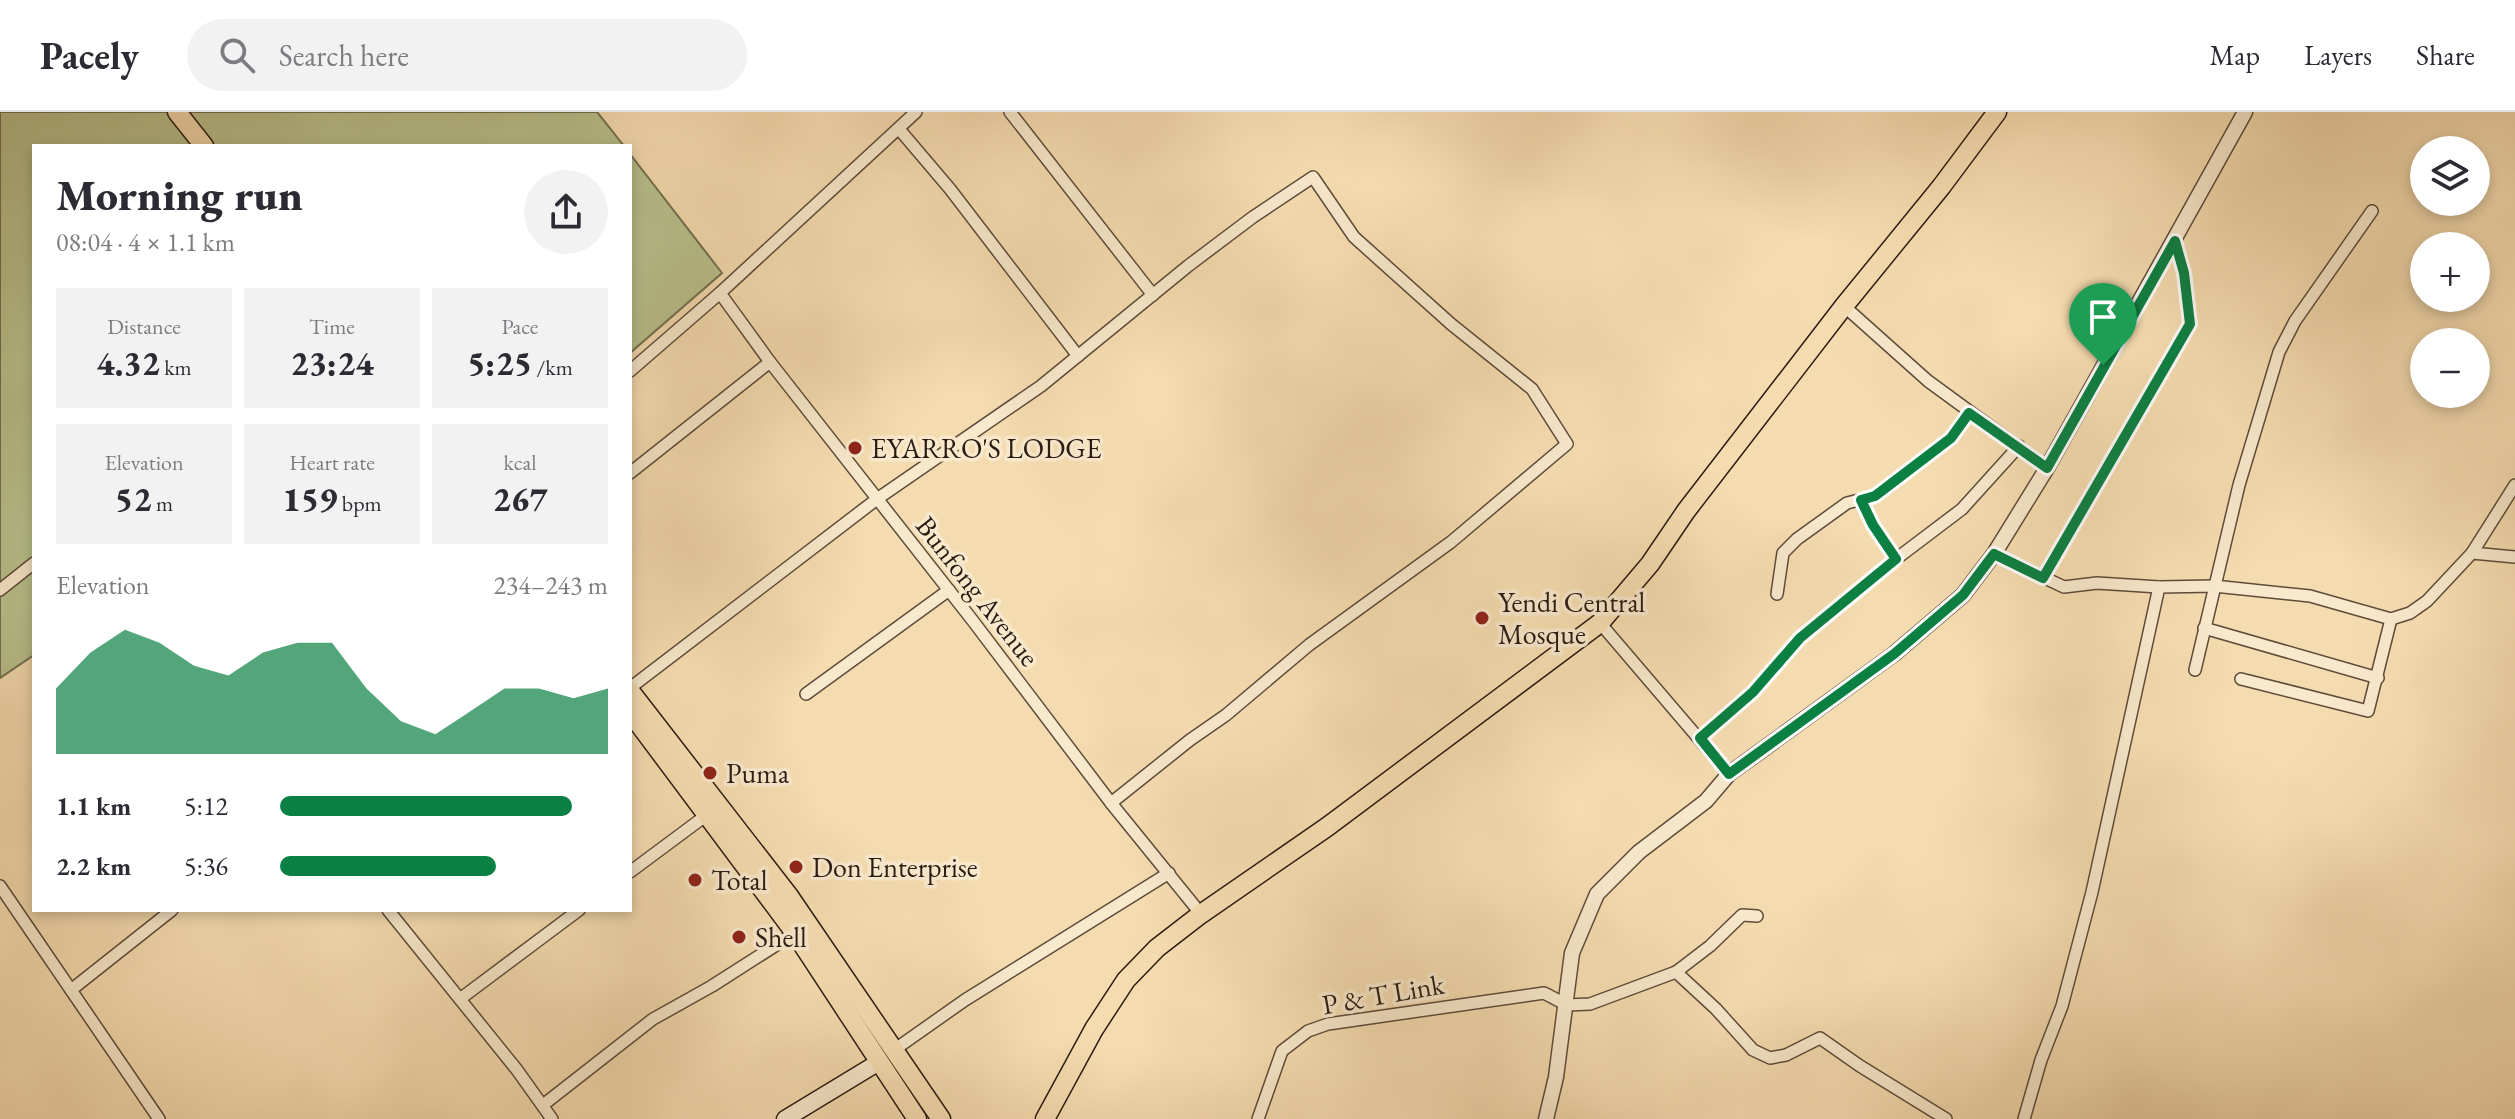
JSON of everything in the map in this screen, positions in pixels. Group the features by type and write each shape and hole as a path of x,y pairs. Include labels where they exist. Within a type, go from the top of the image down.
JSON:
{"highway":[{"path":"177,112 202,144"},
{"path":"1045,1119 1094,1029 1126,980 1157,948 1327,827 1600,623 1650,564 1686,511 1997,112"},
{"path":"632,693 789,896 886,1056 917,1119"},
{"path":"632,715 886,1056 941,1119"}],"main road":[{"path":"785,1119 886,1056"}],"street":[{"path":"632,369 720,293 916,112"},
{"path":"1010,112 1153,295"},
{"path":"1546,1119 1556,1077 1572,953 1597,894 1639,852 1706,801 1729,774 1905,644 1963,595 1994,554 2047,468 2245,112"},
{"path":"899,129 950,189 1078,356"},
{"path":"632,688 877,499 1007,411 1188,266 1313,177 1354,237 1451,324 1532,389 1567,444 1451,542 1309,645 1226,715 1111,803"},
{"path":"2195,670 2239,485 2279,352 2295,321 2372,211"},
{"path":"2043,578 2190,324 2184,273 2175,241"},
{"name":"Bunfong Avenue","path":"720,293 1111,803 1201,914"},
{"path":"1844,306 1928,381 2047,468"},
{"path":"632,471 770,362"},
{"path":"1777,594 1783,553 1820,520 1847,503 1875,496 1951,438 1969,413"},
{"path":"1700,738 1753,692 1800,638 1962,509 2019,446"},
{"path":"1994,554 2064,587 2097,583 2159,587 2214,586 2310,596 2391,619 2410,613 2427,601 2472,553 2515,485"},
{"path":"1861,500 1873,525 1896,559"},
{"path":"2472,553 2515,557"},
{"path":"0,590 32,565"},
{"path":"2024,1119 2041,1060 2062,1006 2092,892 2159,587"},
{"path":"806,694 949,590"},
{"path":"2241,679 2368,711 2391,619"},
{"path":"1600,623 1729,774"},
{"path":"2204,628 2378,678"},
{"path":"632,871 708,814"},
{"path":"886,1056 965,1000 1169,873"},
{"path":"0,886 159,1119"},
{"path":"71,990 169,912"},
{"path":"390,912 552,1119"},
{"path":"460,999 576,912"},
{"path":"1567,1005 1590,1004 1676,972 1710,946 1742,915 1757,916"},
{"path":"543,1105 653,1019 795,933"},
{"path":"1676,972 1716,1009 1753,1050 1770,1058 1786,1055 1820,1038 1946,1119"},
{"name":"P & T Link","path":"1258,1119 1282,1051 1308,1031 1328,1024 1544,993 1567,1005"}],"green space":[{"path":"0,112 597,112 622,144 32,144 32,656 0,678"},
{"path":"632,157 722,273 632,351"}],"place":[{"name":"EYARRO'S LODGE","path":"855,448"},
{"name":"Yendi Central Mosque","path":"1482,618"},
{"name":"Puma","path":"710,773"},
{"name":"Don Enterprise","path":"796,867"},
{"name":"Total","path":"695,880"},
{"name":"Shell","path":"739,937"}],"route":[{"path":"2175,241 2184,273 2190,324 2043,578 1994,554 1963,595 1894,654 1729,774 1700,738 1753,692 1800,638 1896,559 1873,525 1861,500 1875,496 1951,438 1969,413 2047,468 2103,365 2175,241"}]}
